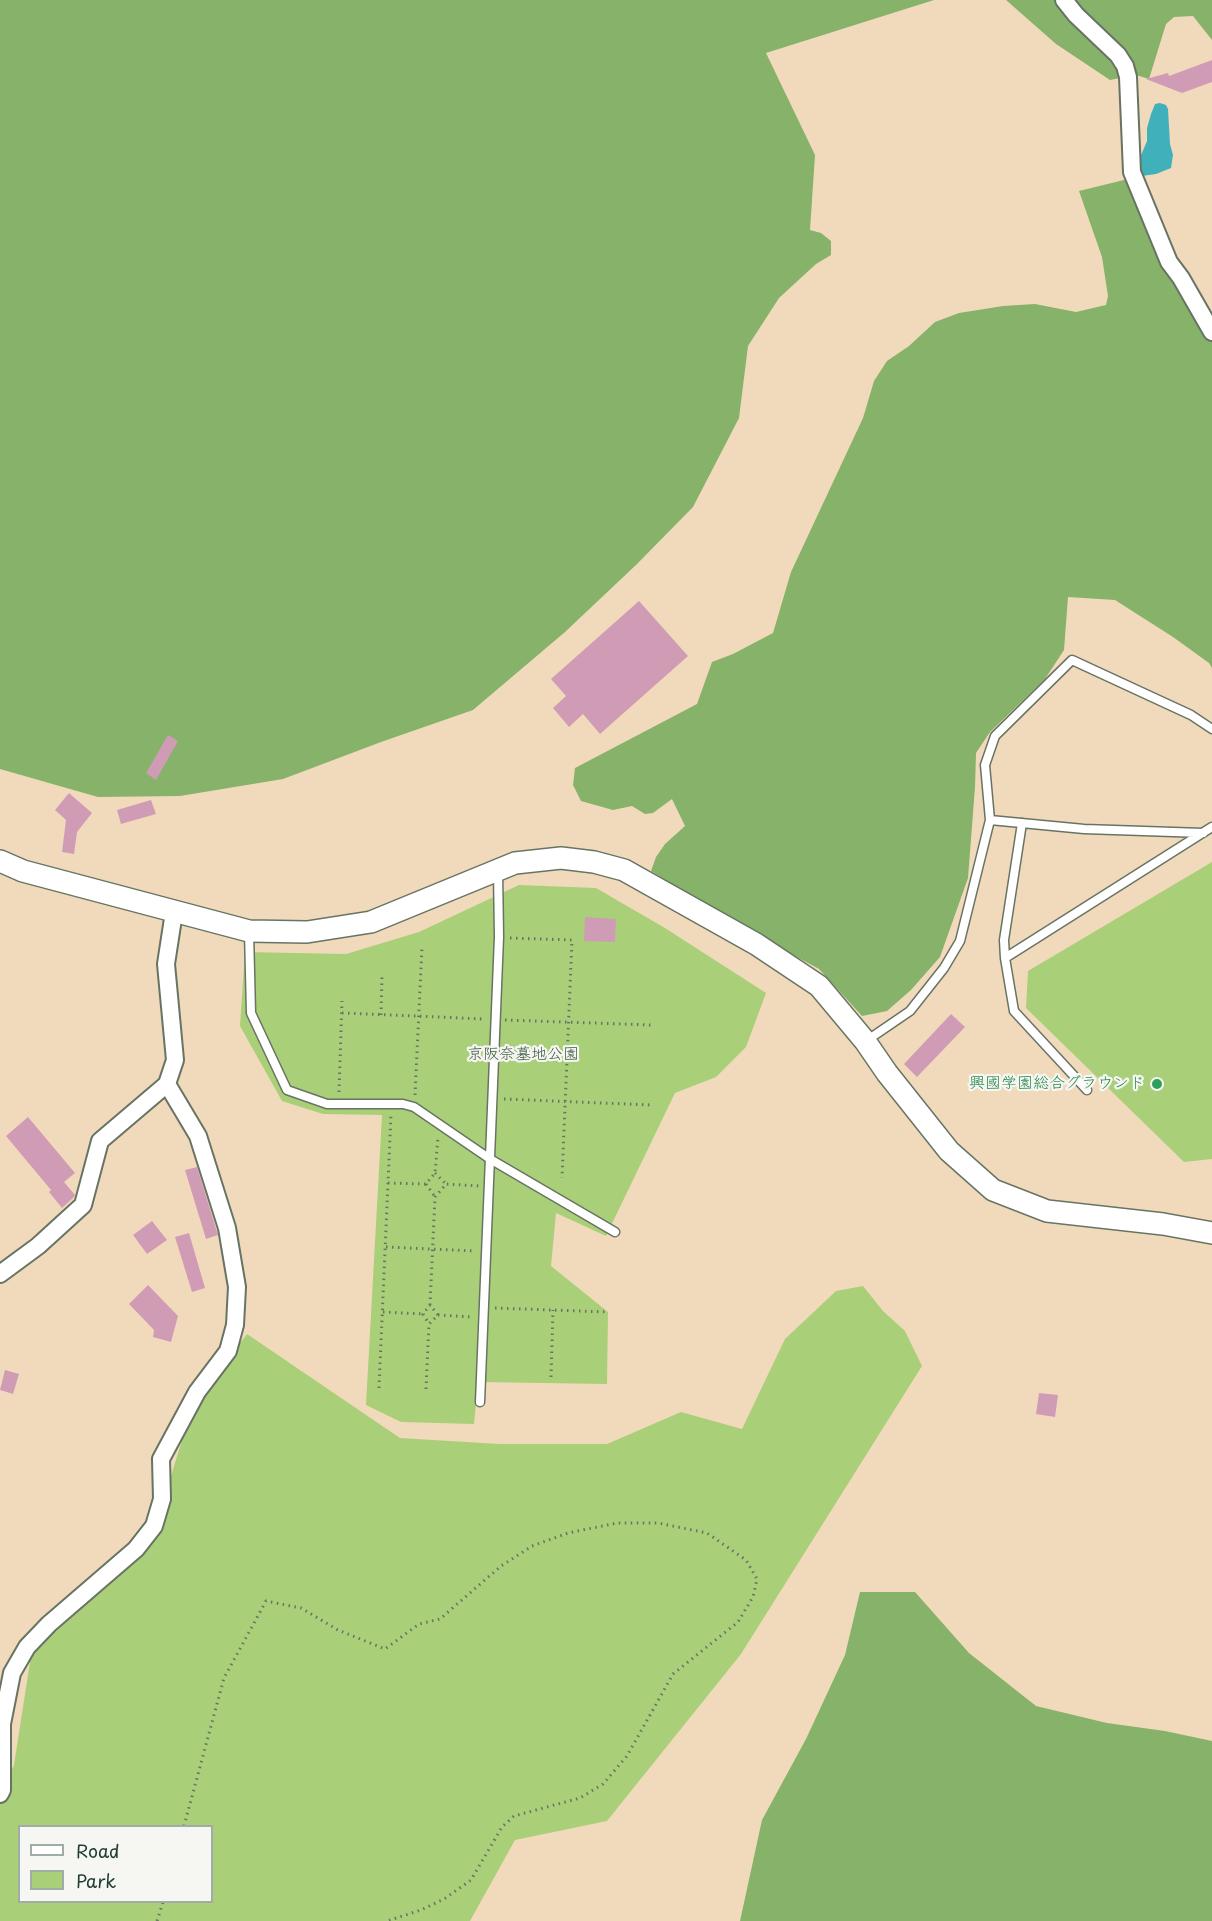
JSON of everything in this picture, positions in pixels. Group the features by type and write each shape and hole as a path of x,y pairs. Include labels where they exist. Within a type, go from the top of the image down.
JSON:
{"street":[{"path":"1064,0 1076,15 1118,55 1125,66 1128,77 1132,172 1169,262 1181,278 1212,332"},
{"path":"0,861 22,871 249,931 307,933 371,922 515,863 561,858 594,861 624,870 756,944 819,986 865,1041 887,1073 949,1151 993,1190 1047,1211 1163,1224 1212,1233"},
{"path":"0,1274 38,1246 83,1205 100,1141 167,1084 175,1060 166,964 174,912"},
{"path":"0,1794 2,1790 2,1724 12,1673 27,1647 49,1624 136,1549 154,1526 162,1499 161,1459 197,1392 228,1352 235,1325 237,1287 227,1228 198,1136 167,1084"}],"lane":[{"path":"865,1041 910,1011 944,968 960,941 990,820 984,765 995,736 1072,660 1191,715 1212,729"},
{"path":"990,820 1084,829 1203,833"},
{"path":"1022,823 1004,940 1014,1011 1087,1090"},
{"path":"1005,958 1212,828"},
{"path":"480,1402 499,938 498,871"},
{"path":"249,931 251,1013 287,1090 327,1104 392,1104 414,1107 490,1159 615,1232"}],"path":[{"path":"499,938 572,940 562,1178"},
{"path":"414,1107 422,947"},
{"path":"381,1015 382,976"},
{"path":"339,1104 342,1001"},
{"path":"492,1098 652,1105"},
{"path":"379,1388 392,1104"},
{"path":"426,1184 435,1173 438,1124"},
{"path":"435,1173 446,1184 489,1186"},
{"path":"388,1182 426,1184"},
{"path":"423,1314 430,1305 435,1197 426,1184"},
{"path":"435,1197 446,1184"},
{"path":"386,1247 486,1251"},
{"path":"430,1305 438,1315"},
{"path":"551,1377 553,1310"},
{"path":"429,1324 438,1315 553,1310 608,1312"},
{"path":"382,1312 423,1314"},
{"path":"423,1314 429,1324 426,1389"},
{"path":"185,1825 224,1678 266,1600 301,1608 338,1630 385,1649 419,1624 440,1619 501,1566 532,1546 568,1533 617,1523 658,1523 707,1533 746,1560 757,1579 753,1597 738,1622 673,1674 627,1756 603,1784 580,1798 514,1816 502,1827 471,1880 444,1899 421,1910 387,1921"},
{"path":"157,1921 163,1903"}],"green space":[{"path":"0,0 934,0 766,53 815,155 810,230 821,233 831,241 831,255 816,264 779,298 748,346 739,418 693,507 637,564 565,632 473,710 283,779 180,796 98,797 0,769"},
{"path":"1006,0 1212,0 1212,40 1193,16 1174,17 1166,24 1149,79 1136,75 1110,80 1056,44"},
{"path":"1128,179 1207,338 1212,341 1212,668 1209,663 1173,637 1115,600 1068,597 1064,650 1045,679 990,732 976,753 968,878 940,957 911,990 887,1011 862,1016 819,969 742,927 651,871 656,857 665,844 685,826 672,799 653,813 645,814 632,806 613,810 581,801 573,785 575,768 697,704 712,662 773,633 791,572 863,418 874,381 887,361 909,346 935,322 959,313 1035,304 1076,312 1106,305 1108,296 1102,257 1079,191"},
{"name":"興國学園総合グラウンド","path":"1212,862 1212,1159 1184,1162 1026,1008 1028,971"},
{"name":"京阪奈墓地公園","path":"519,885 596,888 665,928 766,993 746,1047 716,1077 675,1093 606,1236 556,1213 551,1266 608,1312 607,1384 478,1382 474,1424 401,1422 366,1405 382,1115 323,1114 282,1101 240,1026 245,952 346,954 419,932"},
{"path":"863,1286 883,1311 905,1331 922,1366 741,1654 607,1821 515,1840 470,1921 0,1921 0,1796 14,1765 32,1649 153,1535 186,1427 218,1373 247,1334 400,1438 499,1444 607,1444 681,1412 742,1429 785,1339 836,1291"},
{"path":"860,1592 915,1592 969,1653 1036,1706 1107,1723 1165,1731 1212,1741 1212,1921 740,1921 762,1820 806,1739 845,1655"}],"water":[{"path":"1155,104 1166,105 1168,109 1173,155 1171,168 1142,176 1139,173 1139,160 1147,141 1147,128 1151,114"}],"building":[{"path":"1212,60 1212,82 1182,93 1146,79 1168,73 1169,76"},
{"path":"639,601 688,656 600,734 583,714 569,727 553,708 566,696 551,679"},
{"path":"168,735 178,741 156,780 146,773"},
{"path":"69,793 92,813 77,832 74,854 62,852 66,820 55,810"},
{"path":"151,800 156,814 121,824 117,810"},
{"path":"585,917 616,919 615,942 584,941"},
{"path":"951,1014 965,1027 917,1077 904,1064"},
{"path":"28,1117 75,1173 64,1182 75,1195 62,1208 49,1192 51,1190 6,1136"},
{"path":"197,1167 218,1235 206,1239 185,1170"},
{"path":"152,1221 167,1240 147,1254 133,1235"},
{"path":"189,1233 205,1288 192,1292 175,1237"},
{"path":"148,1285 178,1316 171,1342 153,1337 154,1330 129,1304"},
{"path":"5,1370 19,1374 13,1394 0,1390"},
{"path":"1039,1393 1058,1395 1055,1417 1036,1414"}],"place":[{"name":"興國学園総合グラウンド","path":"1157,1084"}]}
